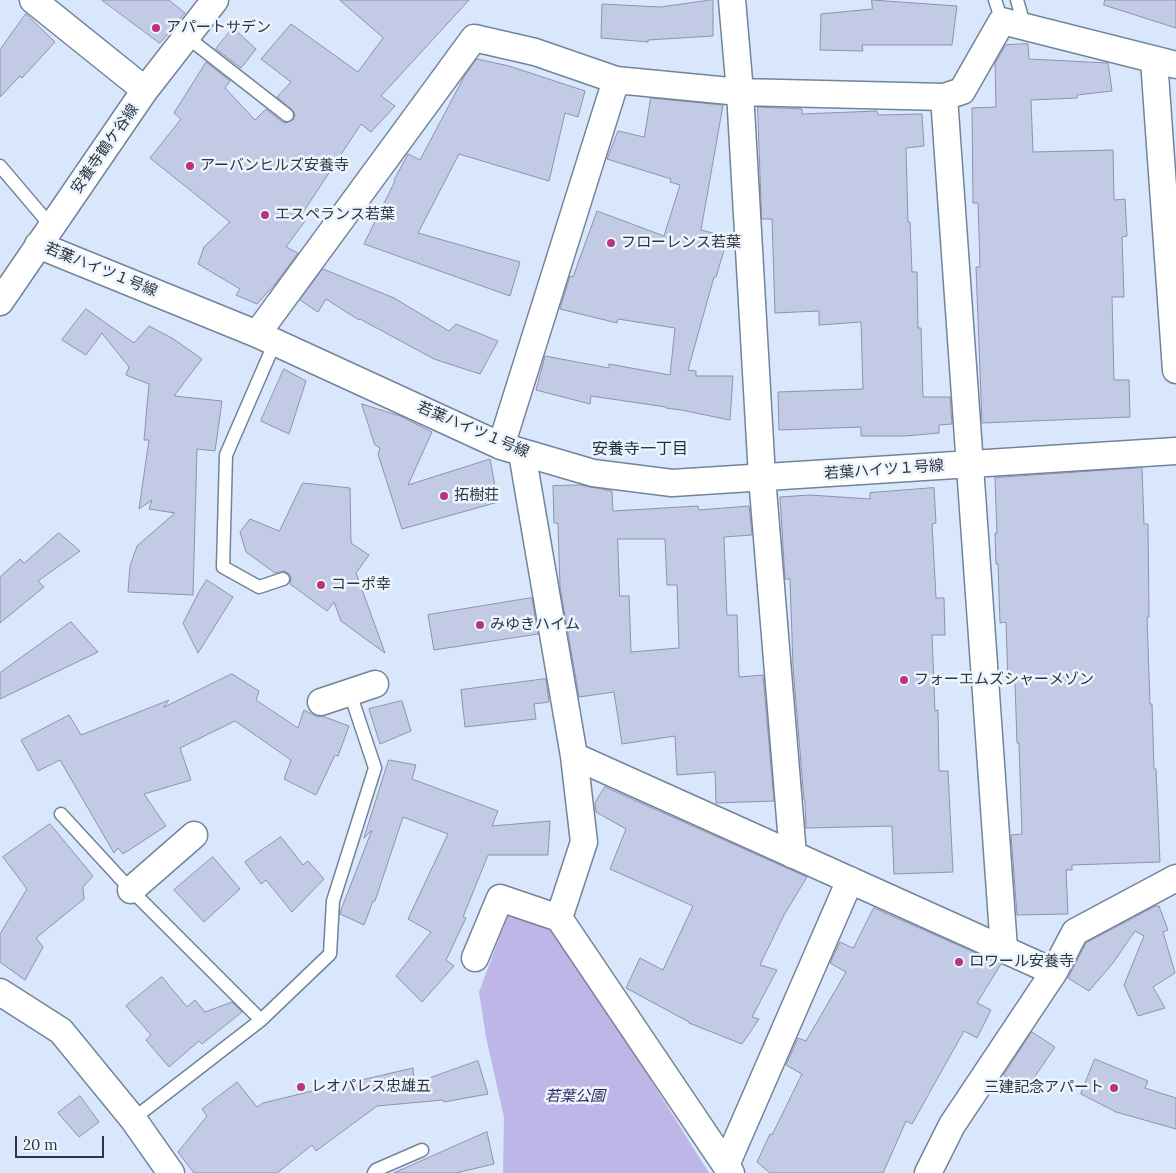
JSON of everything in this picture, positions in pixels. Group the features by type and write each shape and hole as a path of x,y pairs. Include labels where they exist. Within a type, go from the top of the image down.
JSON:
{"street":[{"path":"33,0 145,90"},
{"name":"安養寺鶴ケ谷線","path":"0,302 145,90 215,0"},
{"path":"732,0 740,92 762,477 793,854"},
{"path":"266,338 474,38 535,52 616,80 740,92 944,97 962,91 1007,16 1165,63 1176,370"},
{"path":"559,918 584,842 574,756 512,449 616,80"},
{"path":"944,97 1004,949"},
{"name":"若葉ハイツ１号線","path":"45,235 266,338 512,449 593,473 672,483 1176,451"},
{"path":"321,702 375,684"},
{"path":"574,756 1054,972"},
{"path":"131,890 194,835"},
{"path":"728,1169 850,880"},
{"path":"928,1173 952,1125 1054,972 1075,932 1172,888"},
{"path":"475,958 500,898 559,918 728,1169"},
{"path":"0,992 61,1031 133,1119 171,1173"}],"lane":[{"path":"1007,16 1017,0"},
{"path":"187,37 287,115"},
{"path":"0,166 45,235"},
{"path":"266,338 226,455 222,567 259,587 283,579"},
{"path":"133,1119 261,1020 330,954 332,901 375,768 350,693"},
{"path":"61,814 131,890 261,1020"},
{"path":"374,1173 376,1170 422,1150"}],"green space":[{"name":"若葉公園","path":"508,915 558,932 709,1173 503,1173 504,1117 486,1037 479,992"}],"building":[{"name":"アパートサデン","path":"102,0 169,0 185,13 160,43"},
{"path":"340,0 469,0 381,96 395,106 371,132 361,124 300,217 305,221 286,247 298,253 276,283 257,304 236,295 240,289 198,264 204,247 230,222 150,158 181,119 174,113 206,62 230,81 225,88 255,120 266,109 282,122 286,123 293,120 294,112 277,97 291,82 261,59 291,24 358,72 383,38"},
{"path":"713,0 713,36 648,40 648,42 601,38 602,4 660,7"},
{"path":"872,0 957,6 952,45 862,45 863,51 820,50 821,14 872,9"},
{"path":"1105,0 1176,0 1176,28 1104,5"},
{"path":"26,14 55,42 22,78 20,76 0,97 0,50"},
{"path":"233,28 256,49 241,68 216,49"},
{"path":"1028,44 1029,59 1108,63 1112,91 1077,95 1077,98 1031,100 1033,152 1113,150 1114,200 1125,199 1127,236 1122,237 1124,297 1112,297 1114,380 1129,380 1130,417 982,423 976,267 980,267 978,203 973,203 972,108 996,107 995,63 1006,45"},
{"path":"477,59 509,66 585,91 578,117 565,113 549,181 459,154 418,233 520,262 510,296 364,244 408,154 420,160 464,77"},
{"path":"651,98 723,105 701,230 728,237 716,277 714,277 688,370 696,371 696,376 733,376 730,420 666,407 591,396 590,404 536,390 545,356 609,368 609,364 670,375 675,328 618,319 617,323 560,309 570,276 573,277 597,211 664,236 680,185 670,182 671,179 607,159 618,131 644,137"},
{"path":"758,107 802,109 802,114 877,111 878,115 922,114 924,146 906,148 908,222 910,222 912,272 917,272 918,328 921,328 923,397 950,397 952,424 939,425 939,433 905,436 861,436 861,427 779,430 778,392 863,389 861,322 819,325 819,311 775,313 772,219 762,219"},
{"path":"323,269 394,298 449,331 456,324 498,341 480,374 434,359 359,320 326,299 318,312 300,300"},
{"path":"86,309 134,343 149,326 172,338 202,359 174,396 222,401 215,451 197,449 193,595 128,592 130,566 137,546 175,513 149,509 152,500 139,509 149,440 144,440 149,384 126,375 129,367 102,333 86,355 62,340"},
{"path":"284,369 306,381 289,434 261,421"},
{"path":"362,404 400,416 432,432 408,485 490,459 498,502 402,529 378,454 380,448 375,445"},
{"path":"1142,468 1144,524 1148,524 1149,617 1147,617 1150,704 1152,704 1160,862 1072,865 1072,870 1066,870 1068,914 1017,915 1011,835 1022,834 1019,743 1017,743 1015,683 1008,683 1006,622 1000,623 998,564 996,564 995,478"},
{"path":"303,483 350,488 351,543 369,555 356,573 385,653 341,621 334,602 327,611 290,584 291,577 288,573 284,571 275,573 246,552 240,532 250,519 279,531"},
{"path":"580,485 612,491 613,511 698,506 699,510 749,506 752,535 724,537 727,615 737,615 739,677 763,675 774,801 716,803 715,772 677,775 675,736 622,744 614,692 579,697 560,587 558,523 554,523 553,486","holes":["618,539 665,539 667,585 677,585 679,648 631,652 629,596 620,596"]},
{"path":"934,488 936,523 932,524 936,598 944,598 945,635 932,635 935,711 938,710 939,771 948,771 953,872 894,874 892,826 806,828 793,666 790,579 785,579 780,497 810,495 870,499 870,493"},
{"path":"59,533 80,551 38,581 44,587 0,623 0,577 20,559 24,563"},
{"path":"207,580 233,597 198,653 183,623"},
{"name":"みゆきハイム","path":"532,598 538,634 434,650 428,615"},
{"path":"71,622 98,652 0,699 0,673"},
{"path":"232,674 259,691 256,700 298,728 304,710 318,717 322,716 349,726 338,756 335,755 316,795 284,779 291,760 235,721 180,748 191,780 144,794 166,826 123,854 118,848 114,853 60,760 38,771 21,740 69,715 81,735 169,700 164,707"},
{"path":"546,679 549,702 534,704 536,719 465,727 461,690"},
{"path":"402,701 411,731 380,744 369,709"},
{"path":"389,760 416,765 412,779 498,811 492,826 550,821 548,855 488,855 463,917 466,918 446,960 454,966 422,1002 396,976 431,932 408,919 448,834 403,817 375,901 373,901 364,925 340,914 372,830 364,838"},
{"path":"605,787 807,877 784,915 760,965 777,970 752,1017 759,1019 742,1044 689,1023 626,988 640,958 663,970 693,906 610,869 626,829 596,812 595,803"},
{"path":"50,824 93,876 83,887 84,899 36,938 43,947 25,980 0,962 0,934 27,889 3,857"},
{"path":"281,837 303,865 308,861 324,879 292,912 266,880 261,884 245,862"},
{"path":"213,857 240,889 204,922 174,890"},
{"path":"1159,906 1168,930 1163,932 1175,973 1153,987 1165,1008 1138,1016 1124,985 1144,936 1135,931 1113,963 1089,991 1068,978 1086,943"},
{"path":"874,908 1001,964 977,1003 991,1010 977,1038 964,1031 912,1124 906,1121 883,1173 770,1173 757,1162 802,1074 786,1065 798,1038 806,1041 846,972 830,963 840,942 853,948"},
{"path":"162,977 187,1007 195,1000 205,1012 232,1002 242,1012 202,1044 199,1041 169,1067 146,1040 151,1035 126,1006"},
{"path":"1032,1032 1055,1047 1027,1088 1004,1075"},
{"name":"三建記念アパート","path":"1095,1059 1148,1081 1145,1088 1176,1098 1176,1129 1116,1112 1081,1094"},
{"path":"478,1061 488,1094 444,1102 443,1100 377,1106 316,1151 312,1145 277,1173 194,1173 178,1152 207,1116 202,1109 237,1082 257,1107 263,1103 333,1086 338,1092 353,1082 413,1068 414,1083"},
{"path":"80,1096 99,1122 79,1137 58,1113"},
{"path":"487,1132 494,1164 456,1173 394,1173"}],"place":[{"name":"アパートサデン","path":"156,28"},
{"name":"アーバンヒルズ安養寺","path":"190,166"},
{"name":"エスペランス若葉","path":"265,215"},
{"name":"フローレンス若葉","path":"611,243"},
{"name":"拓樹荘","path":"444,496"},
{"name":"コーポ幸","path":"321,585"},
{"name":"みゆきハイム","path":"480,625"},
{"name":"フォーエムズシャーメゾン","path":"904,680"},
{"name":"ロワール安養寺","path":"959,962"},
{"name":"レオパレス忠雄五","path":"301,1087"},
{"name":"三建記念アパート","path":"1114,1088"}],"district":[{"name":"安養寺一丁目","path":"640,449"}]}
